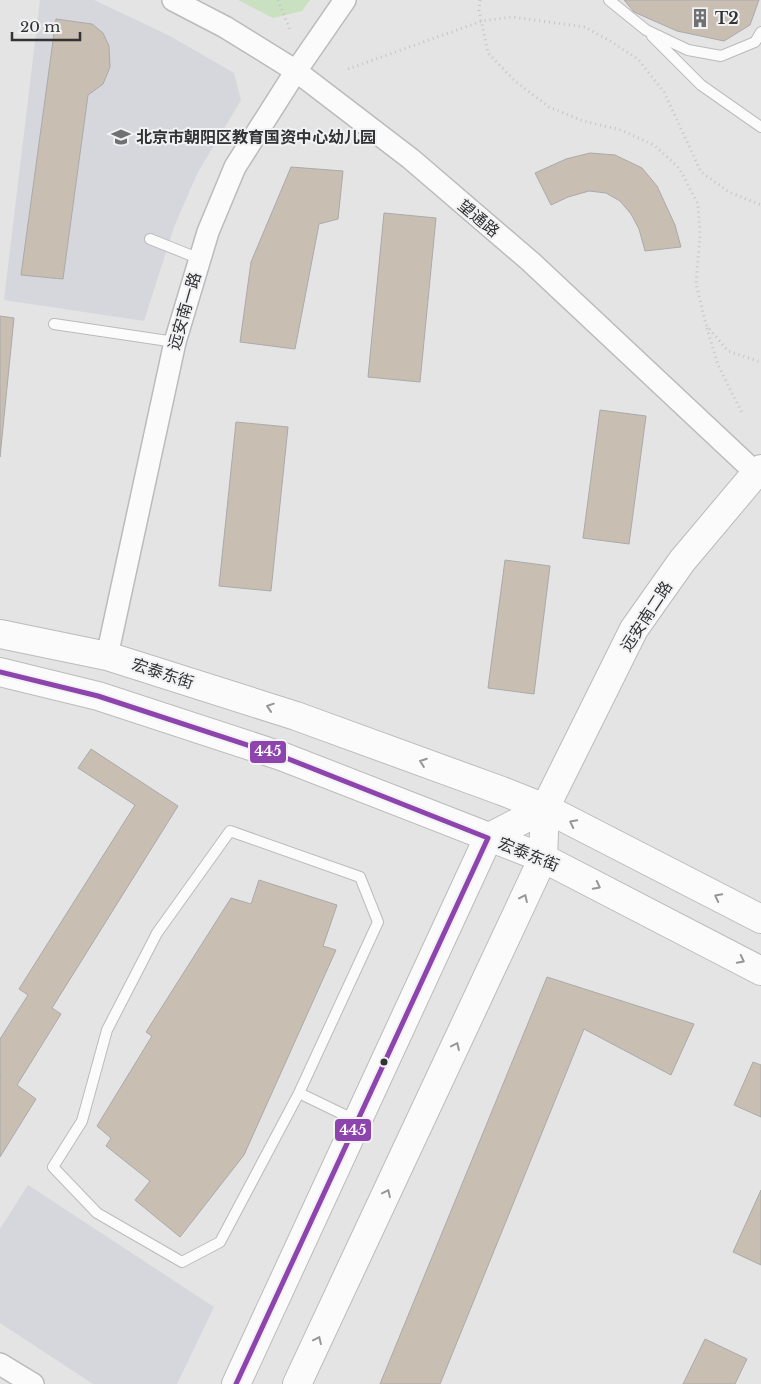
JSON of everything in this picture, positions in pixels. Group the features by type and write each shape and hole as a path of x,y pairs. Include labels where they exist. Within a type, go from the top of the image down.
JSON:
{"street":[{"name":"望通路","path":"173,0 224,27 296,71 411,160 531,262 758,471"},
{"name":"远安南一路","path":"107,656 175,342 208,232 235,167 296,71 345,0"},
{"name":"远安南二路","path":"545,808 634,629 682,561 758,471"},
{"name":"宏泰东街","path":"0,634 107,656 296,716 545,808 761,919"},
{"name":"宏泰东街","path":"0,672 98,696 281,756 543,858 761,970"},
{"path":"236,1384 488,838 545,808"},
{"path":"297,1384 543,858 545,808"},
{"path":"0,1364 33,1384"}],"lane":[{"path":"610,0 646,30 701,85 761,126"},
{"path":"646,30 688,50 721,56 755,42 761,32"},
{"path":"150,240 200,259"},
{"path":"54,324 175,342"},
{"path":"230,831 360,877 378,922 299,1093 220,1242 182,1262 97,1213 53,1167 82,1122 106,1030 157,933 230,831"},
{"path":"299,1093 357,1122"}],"path":[{"path":"278,0 290,30"},
{"path":"480,0 488,53 514,81 549,106 583,122 621,130 654,145 679,168 698,204 700,236 696,283 706,326 718,365 742,413"},
{"path":"348,69 482,21 512,17 585,27 638,59 664,92 701,172 730,192 761,205"},
{"path":"706,326 728,351 761,362"}],"shaded area":[{"name":"北京市朝阳区教育国资中心幼儿园","path":"40,0 94,0 168,35 234,73 241,100 197,174 174,227 144,321 4,300"},
{"path":"28,1185 214,1307 177,1384 93,1384 0,1323 0,1229"}],"green space":[{"path":"238,0 310,0 302,11 273,18"}],"building":[{"name":"T2","path":"624,0 759,0 750,25 724,41 677,31 634,12"},
{"path":"56,19 92,24 103,33 109,46 110,67 103,84 88,95 63,279 21,275"},
{"path":"590,153 615,155 642,168 657,186 675,225 681,247 645,251 639,229 631,214 620,201 606,193 589,191 568,197 551,205 535,173 566,159"},
{"path":"291,167 343,171 338,219 319,224 295,349 240,342 251,262"},
{"path":"384,213 436,218 420,382 368,377"},
{"path":"0,316 14,318 0,457"},
{"path":"600,410 646,416 629,544 583,538"},
{"path":"236,422 288,427 271,591 219,586"},
{"path":"505,560 550,566 534,694 488,688"},
{"path":"91,749 178,806 52,1008 61,1014 17,1085 36,1099 0,1157 0,1039 28,995 19,989 135,805 78,768"},
{"path":"259,880 337,905 323,946 336,950 244,1155 180,1237 135,1200 150,1181 106,1146 111,1138 97,1126 152,1036 146,1032 231,898 251,904"},
{"path":"547,977 694,1024 671,1075 584,1029 440,1384 380,1384"},
{"path":"753,1062 761,1065 761,1117 734,1105"},
{"path":"761,1190 761,1265 733,1252"},
{"path":"705,1339 747,1359 735,1384 683,1384"}],"transit line":[{"name":"445","path":"0,672 98,696 281,756 488,838 236,1384"}],"place":[{"name":"T2","path":"700,18"},
{"name":"北京市朝阳区教育国资中心幼儿园","path":"121,137"}]}
